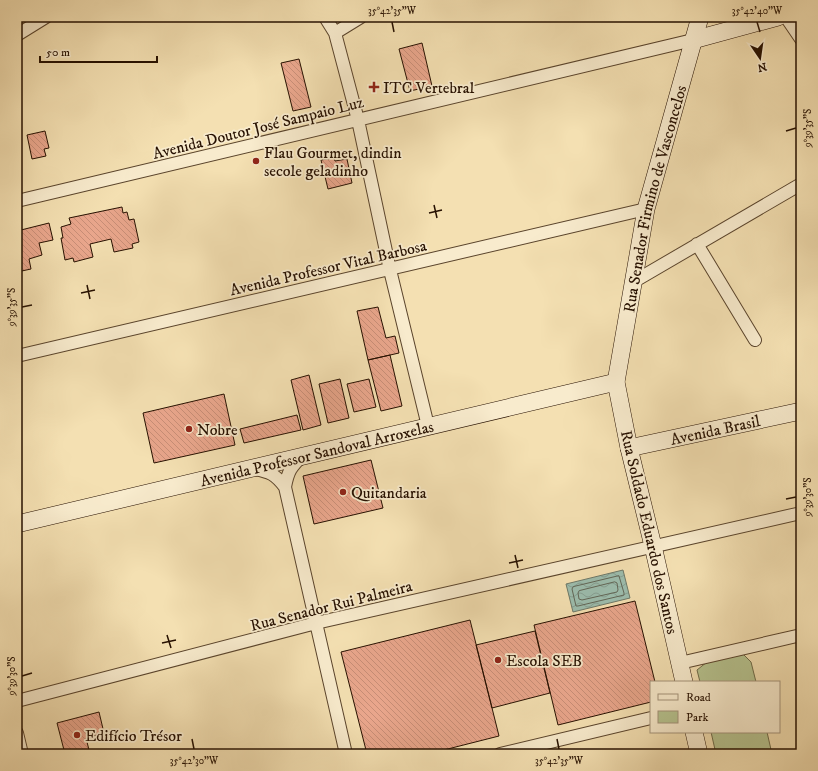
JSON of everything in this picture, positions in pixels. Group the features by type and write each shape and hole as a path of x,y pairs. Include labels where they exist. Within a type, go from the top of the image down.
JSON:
{"street":[{"path":"17,35 46,17"},
{"path":"325,17 335,33 358,120 390,270 428,426"},
{"path":"335,33 360,17"},
{"name":"Rua Senador Firmino de Vasconcelos","path":"616,382 646,209 700,17"},
{"path":"693,40 778,17"},
{"path":"786,17 801,39"},
{"name":"Avenida Doutor José Sampaio Luz","path":"17,201 693,40"},
{"path":"633,282 801,184"},
{"name":"Avenida Professor Vital Barbosa","path":"17,356 646,209"},
{"path":"697,244 755,340"},
{"name":"Avenida Professor Sandoval Arroxelas","path":"17,524 616,382"},
{"name":"Rua Soldado Eduardo dos Santos","path":"616,382 629,448 684,681"},
{"name":"Avenida Brasil","path":"629,448 801,411"},
{"path":"285,487 288,474 292,466 302,456"},
{"path":"252,468 270,472 279,479 285,487 346,754"},
{"name":"Rua Senador Rui Palmeira","path":"17,701 316,624 801,513"},
{"path":"680,663 801,635"},
{"path":"500,754 650,718"},
{"path":"17,733 22,754"},
{"path":"694,733 699,754"}],"green space":[{"path":"743,654 751,662 756,681 700,681 697,670 707,662"},
{"path":"711,733 767,733 772,754 716,754"}],"water":[{"path":"623,570 630,598 573,612 566,584"}],"building":[{"path":"422,43 432,86 410,91 399,49"},
{"path":"299,59 311,107 293,111 281,63"},
{"path":"45,131 49,148 44,149 46,156 32,159 27,135"},
{"path":"334,158 335,161 347,159 352,183 328,189 321,160"},
{"path":"122,207 123,213 127,212 129,220 134,219 139,242 132,244 133,248 114,252 111,239 90,244 93,257 74,262 73,258 65,260 61,238 63,238 61,227 71,224 69,218"},
{"path":"49,223 53,240 39,243 42,255 29,259 31,269 17,272 17,231"},
{"path":"378,307 386,338 395,336 399,353 368,360 357,311"},
{"path":"390,355 402,406 381,411 368,360"},
{"path":"309,375 321,425 303,430 291,380"},
{"path":"340,379 349,418 328,423 319,384"},
{"path":"369,379 376,407 354,412 347,384"},
{"name":"Nobre","path":"224,394 235,445 154,463 143,413"},
{"path":"297,415 301,430 244,443 240,429"},
{"name":"Quitandaria","path":"371,460 383,508 314,524 303,476"},
{"path":"635,601 655,681 650,681 650,702 558,725 534,625"},
{"path":"470,620 499,736 428,754 367,754 341,652"},
{"path":"535,631 550,693 492,708 476,645"},
{"name":"Edifício Trésor","path":"99,712 104,733 86,738 90,754 65,754 57,723"}],"place":[{"name":"ITC Vertebral","path":"374,87"},
{"name":"Flau Gourmet, dindin secole geladinho","path":"256,161"},
{"name":"Nobre","path":"189,429"},
{"name":"Quitandaria","path":"343,492"},
{"name":"Escola SEB","path":"498,660"},
{"name":"Edifício Trésor","path":"77,735"}]}
